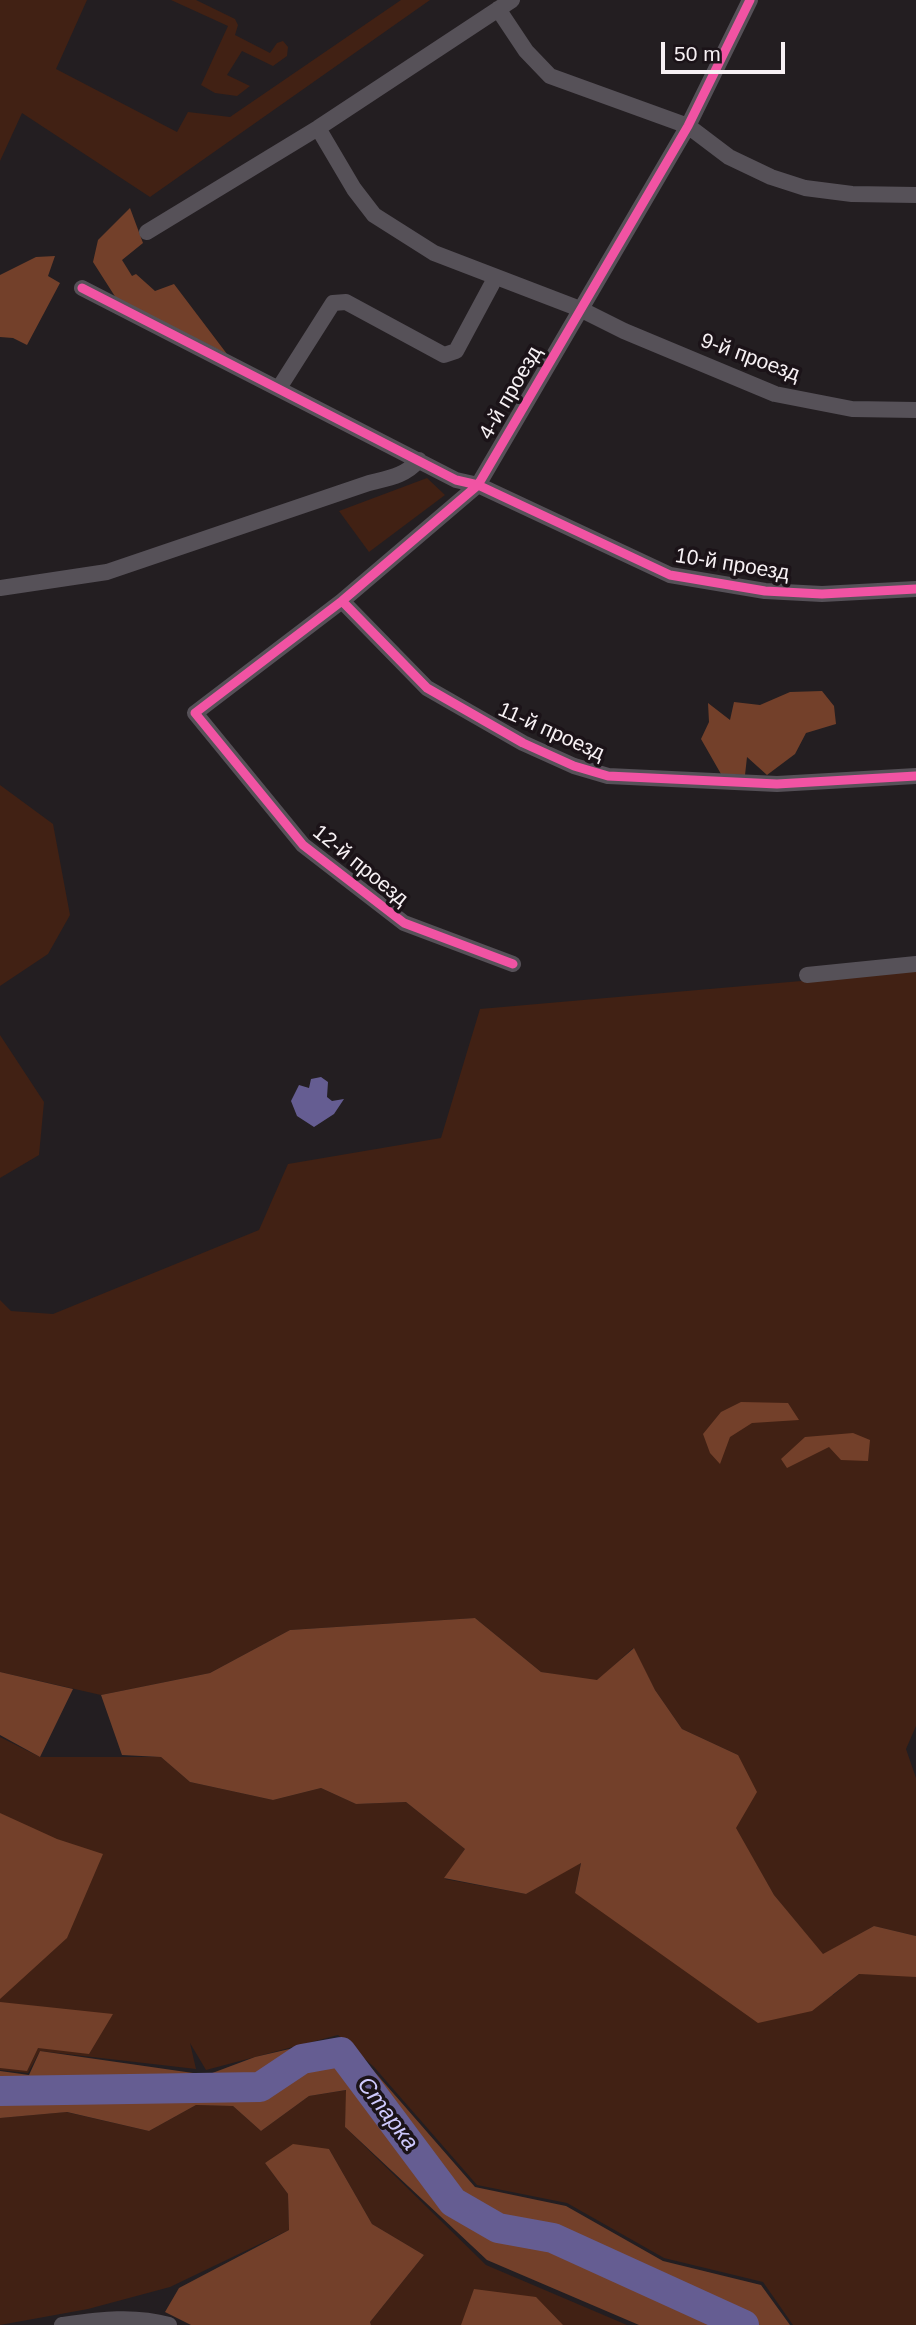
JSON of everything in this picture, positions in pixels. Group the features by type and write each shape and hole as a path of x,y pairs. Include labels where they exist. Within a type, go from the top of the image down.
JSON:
{"street":[{"path":"147,232 318,128 512,0"},
{"name":"4-й проезд","path":"195,713 342,601 478,485 688,126 750,0"},
{"path":"498,9 526,51 550,76 688,126 729,157 771,177 805,188 852,194 916,195"},
{"name":"9-й проезд","path":"318,128 354,189 374,215 435,253 580,309 624,331 775,394 852,409 916,410"},
{"path":"279,388 333,303 346,302 444,355 451,355 456,351 492,284"},
{"name":"10-й проезд","path":"82,288 456,480 478,485 670,575 765,591 822,594 916,589"},
{"path":"0,589 107,572 369,483 409,472 419,460"},
{"name":"11-й проезд","path":"342,601 427,688 523,743 608,776 777,784 916,776"},
{"name":"12-й проезд","path":"195,713 318,860 404,923 513,964"},
{"path":"807,975 916,964"},
{"path":"62,2325 139,2318 169,2325"}],"shaded area":[{"path":"0,0 87,0 56,69 177,132 188,112 230,117 401,0 430,0 150,197 22,113 0,161"},
{"path":"171,0 196,0 235,19 238,25 235,35 270,53 277,43 283,41 288,47 287,56 273,66 242,51 227,75 250,86 237,96 215,93 201,85 228,26"},
{"path":"130,208 143,243 122,260 132,276 136,274 155,291 174,284 227,354 116,298 93,262 98,240"},
{"path":"55,256 48,276 60,283 27,345 13,338 0,337 0,275 36,257"},
{"path":"427,478 445,495 369,552 339,511"},
{"path":"822,691 834,706 836,724 806,733 795,754 767,775 747,757 745,775 721,774 701,739 709,722 708,703 730,720 734,702 760,705 790,692"},
{"path":"0,785 53,824 70,915 48,954 0,986"},
{"path":"916,971 916,1726 906,1749 916,1778 916,1936 874,1926 823,1955 774,1895 735,1828 738,1755 682,1729 655,1690 633,1648 597,1681 541,1672 475,1618 290,1630 210,1673 101,1695 0,1672 0,1300 11,1311 53,1314 259,1230 288,1164 441,1138 480,1009"},
{"path":"0,1035 44,1102 39,1155 0,1178"},
{"path":"321,1077 328,1082 327,1097 332,1101 344,1099 334,1114 314,1127 297,1116 291,1101 299,1085 309,1088 311,1079"},
{"path":"741,1402 788,1403 799,1420 752,1423 730,1437 720,1464 710,1453 703,1434 721,1412"},
{"path":"853,1433 870,1440 868,1461 841,1460 829,1447 787,1468 781,1459 805,1437"},
{"path":"475,1618 541,1672 597,1680 634,1648 655,1690 682,1729 738,1755 757,1792 736,1828 774,1895 823,1954 874,1926 916,1936 916,1977 859,1974 812,2011 758,2023 575,1893 581,1863 526,1894 444,1878 465,1849 406,1802 356,1804 321,1788 273,1800 190,1782 161,1757 122,1755 101,1695 210,1673 290,1630"},
{"path":"0,1672 73,1689 40,1757 0,1735"},
{"path":"0,1737 40,1757 161,1757 190,1782 273,1800 321,1788 356,1804 406,1802 465,1849 445,1879 526,1894 581,1862 575,1893 593,1904 833,1995 859,1974 916,1977 916,2325 793,2325 763,2282 664,2258 567,2203 477,2185 374,2067 338,2035 206,2070 190,2043 196,2069 40,2051 28,2073 0,2070"},
{"path":"0,1813 57,1839 103,1854 67,1938 0,1999"},
{"path":"0,2002 113,2014 89,2054 38,2048 27,2071 0,2068"},
{"path":"337,2038 373,2070 475,2187 566,2206 663,2261 761,2285 790,2325 639,2325 487,2260 345,2127 346,2090 309,2096 261,2131 233,2106 196,2105 149,2131 67,2112 0,2118 0,2071 29,2075 40,2051 207,2075 255,2057"},
{"path":"347,2090 345,2127 486,2265 627,2325 371,2325 370,2322 424,2255 372,2224 329,2149 265,2163 288,2194 289,2230 170,2287 88,2309 0,2325 0,2118 66,2112 149,2131 196,2105 233,2106 261,2131 309,2096"},
{"path":"293,2144 329,2149 372,2224 424,2255 370,2322 371,2325 191,2325 165,2312 179,2288 289,2230 288,2194 265,2163"},
{"path":"474,2289 536,2297 563,2325 461,2325"}],"waterway":[{"name":"Старка","path":"0,2091 260,2087 302,2059 341,2052 453,2202 498,2228 553,2238 744,2325"}],"cycle path":[{"path":"513,964 404,923 303,845 195,713 342,601 478,485 688,126 750,0"},
{"path":"82,288 456,480 478,485 670,575 765,591 822,594 916,589"},
{"path":"342,601 427,688 523,743 574,766 608,776 777,784 916,776"}]}
